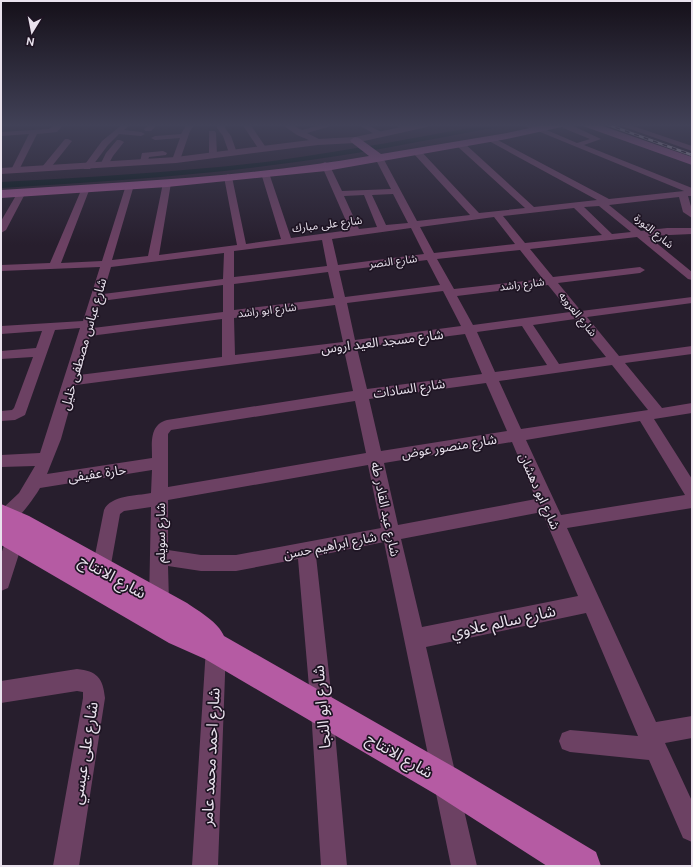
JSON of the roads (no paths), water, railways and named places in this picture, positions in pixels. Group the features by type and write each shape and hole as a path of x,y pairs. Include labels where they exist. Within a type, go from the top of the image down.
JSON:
{"main road":[{"path":"1,194 167,183 329,164"},
{"name":"شارع الانتاج","path":"9,521 159,602 198,628 216,648"},
{"name":"شارع الانتاج","path":"9,521 179,633 216,648 446,782 582,866"}],"street":[{"path":"15,170 18,164"},
{"path":"45,169 49,164"},
{"path":"1,171 111,164"},
{"name":"شارع ابو دهشان","path":"381,164 432,256 469,329 590,603 692,828"},
{"path":"428,164 477,217"},
{"path":"482,164 532,210"},
{"name":"شارع الثورة","path":"545,164 604,202 639,235 690,274"},
{"path":"623,164 689,192 688,212 692,215"},
{"path":"321,166 339,194 356,232"},
{"path":"265,173 287,241"},
{"path":"228,177 242,247"},
{"path":"153,259 167,183"},
{"name":"شارع عباس مصطفى خليل","path":"1,582 9,521 34,482 46,459 72,381 95,298 130,185"},
{"path":"54,266 86,188"},
{"path":"339,194 396,191"},
{"path":"1,230 22,192"},
{"name":"شارع على مبارك","path":"1,268 106,264 153,259 496,214 689,192"},
{"path":"367,193 383,229"},
{"path":"576,206 611,238"},
{"name":"شارع العروبه","path":"496,214 616,361 652,415 692,493"},
{"name":"شارع النصر","path":"95,298 522,246 673,231 692,232"},
{"name":"شارع عبد القادر طه","path":"326,236 464,866"},
{"path":"228,361 229,249"},
{"name":"شارع راشد","path":"449,290 550,281 640,270"},
{"name":"شارع ابو راشد","path":"1,330 50,326 87,328 228,315 340,301 449,290"},
{"name":"شارع مسجد العيد اروس","path":"72,381 692,300"},
{"path":"525,322 556,369"},
{"path":"1,416 18,413 50,326"},
{"name":"شارع السادات","path":"160,463 160,434 162,429 170,423 361,395 692,350"},
{"path":"1,355 40,352"},
{"name":"شارع منصور عوض","path":"101,570 112,510 120,506 160,497 375,458 692,408"},
{"path":"1,461 46,459"},
{"name":"حارة عفيفى","path":"34,482 160,463"},
{"name":"شارع سويلم","path":"159,602 160,463"},
{"path":"555,523 692,501"},
{"name":"شارع ابراهيم حسن","path":"160,557 201,562 236,563 546,504"},
{"name":"شارع ابو النجا","path":"306,549 322,710 331,865"},
{"name":"شارع سالم علاوي","path":"415,639 590,603"},
{"name":"شارع احمد محمد عامر","path":"205,866 216,648"},
{"name":"شارع على عيسي","path":"1,692 77,680 88,681 92,688 94,698 66,866"},
{"path":"570,741 653,741 692,727"}],"waterway":[{"path":"1,185 171,173 261,164"}]}
